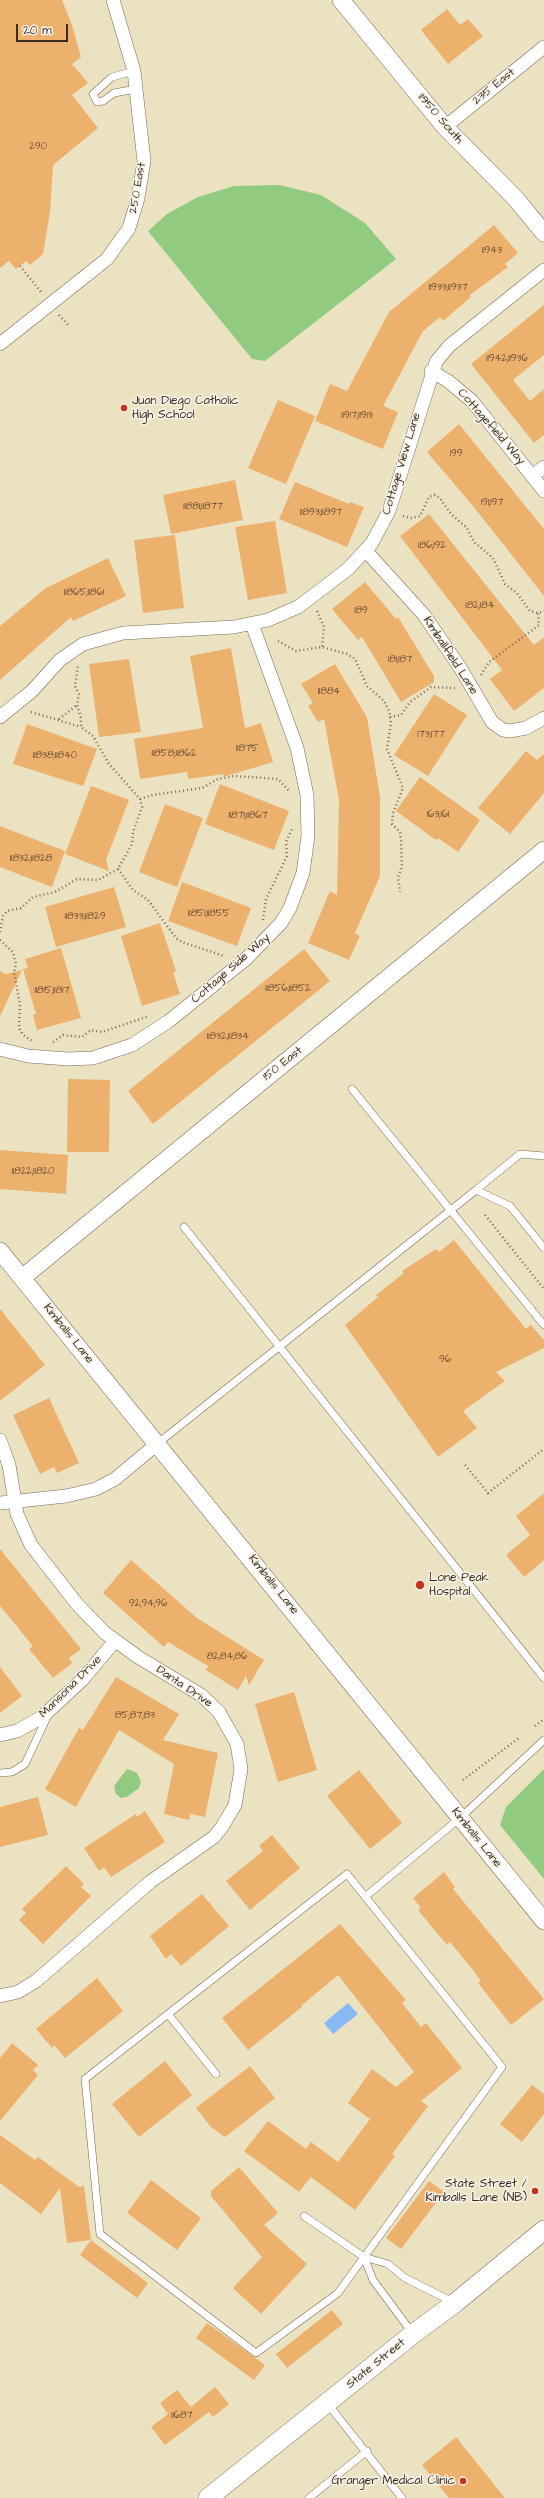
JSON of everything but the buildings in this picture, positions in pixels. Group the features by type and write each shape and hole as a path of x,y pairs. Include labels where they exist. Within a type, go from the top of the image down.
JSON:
{"main road":[{"name":"State Street","path":"208,2498 413,2334 455,2303 544,2230"}],"street":[{"name":"250 East","path":"0,344 107,259 129,228 138,198 144,161 134,71 113,0"},
{"name":"11950 South","path":"341,0 445,127 516,199 544,233"},
{"name":"235 East","path":"445,127 544,47"},
{"name":"Cottage View Lane","path":"0,717 32,691 60,660 83,644 95,639 123,633 215,628 252,624 298,607 348,569 366,551 389,511 432,371 439,358 449,346 544,270"},
{"name":"Cottagefield Way","path":"432,371 448,381 472,401 544,491"},
{"path":"532,476 544,467"},
{"name":"Kimballfield Lane","path":"366,551 424,614 461,669 492,722 503,730 510,731 526,728 544,718"},
{"name":"Cottage Side Way","path":"0,1049 28,1056 68,1059 93,1058 132,1045 169,1022 259,948 280,923 290,908 303,873 308,836 307,795 297,748 252,624"},
{"name":"150 East","path":"22,1278 544,850"},
{"name":"Kimballs Lane","path":"0,1251 544,1921"},
{"name":"Danta Drive","path":"0,1440 9,1465 14,1502 21,1525 31,1545 77,1604 115,1641 200,1695 223,1717 233,1733 240,1757 240,1782 234,1805 222,1827 204,1845 150,1882 36,1981 18,1992 1,1996"},
{"path":"0,1503 72,1496 96,1489 115,1479 157,1444"},
{"name":"Mansonia Drive","path":"0,1735 26,1728 51,1708 82,1680 115,1641"}],"lane":[{"path":"134,71 112,77 93,94 97,102 103,101 114,93 136,89"},
{"path":"352,1089 452,1209 544,1324"},
{"path":"157,1444 520,1154 544,1156"},
{"path":"476,1190 510,1206 544,1248"},
{"path":"184,1227 544,1678"},
{"path":"0,1773 12,1772 25,1764 51,1708"},
{"path":"365,1897 460,1818 544,1740"},
{"path":"346,1874 502,2067 338,2293 256,2353 100,2234 85,2079 168,2014 346,1874"},
{"path":"168,2014 216,2074"},
{"path":"304,2216 364,2257 388,2264 405,2278 455,2303"},
{"path":"364,2257 373,2280 413,2334"},
{"path":"327,2403 367,2451 402,2498"},
{"path":"309,2498 367,2451"}],"path":[{"path":"20,266 40,291"},
{"path":"389,511 411,518 420,516 429,497 436,495 440,498 451,514 466,528 474,542 493,558 505,584 517,592 530,612 538,613 544,611"},
{"path":"317,611 324,627 322,647"},
{"path":"278,641 296,651 322,647 347,654 355,659 367,686 384,701 389,711 391,732 387,749 403,788 393,813 392,824 400,832 402,867 398,877 400,892"},
{"path":"79,662 75,686 79,694 77,705 82,718 81,727"},
{"path":"59,719 77,705"},
{"path":"0,932 3,916 7,911 21,908 33,897 55,892 77,879 98,880 118,870 132,844 133,832 142,807 140,799 109,764 93,736 81,727 59,719 49,719 34,711 27,712"},
{"path":"140,799 153,795 202,788 218,779 234,776 278,779 294,796"},
{"path":"261,927 266,900 287,856 286,842 293,827"},
{"path":"118,870 133,890 148,900 176,938 221,956 228,956"},
{"path":"0,940 13,952 16,964 14,973 20,1004 19,1028 23,1035 34,1042"},
{"path":"46,1043 63,1035 82,1037 91,1030 102,1032 121,1027 144,1016 156,1017"},
{"path":"485,1215 544,1289"},
{"path":"465,1465 488,1493 544,1449"},
{"path":"535,1726 544,1719"},
{"path":"463,1780 519,1738"}],"green space":[{"path":"279,185 321,195 365,223 396,259 265,361 252,359 148,231 167,214 198,197 234,186"},
{"path":"127,1769 137,1773 141,1782 139,1788 127,1797 121,1798 116,1794 114,1786"},
{"path":"544,1769 544,1879 500,1825 506,1807"}],"water":[{"path":"348,2003 358,2014 333,2034 324,2023"}],"place":[{"name":"Juan Diego Catholic High School","path":"124,408"},
{"name":"Lone Peak Hospital","path":"420,1585"},
{"name":"State Street / Kimballs Lane (NB)","path":"535,2191"},
{"name":"Granger Medical Clinic","path":"463,2481"}]}
